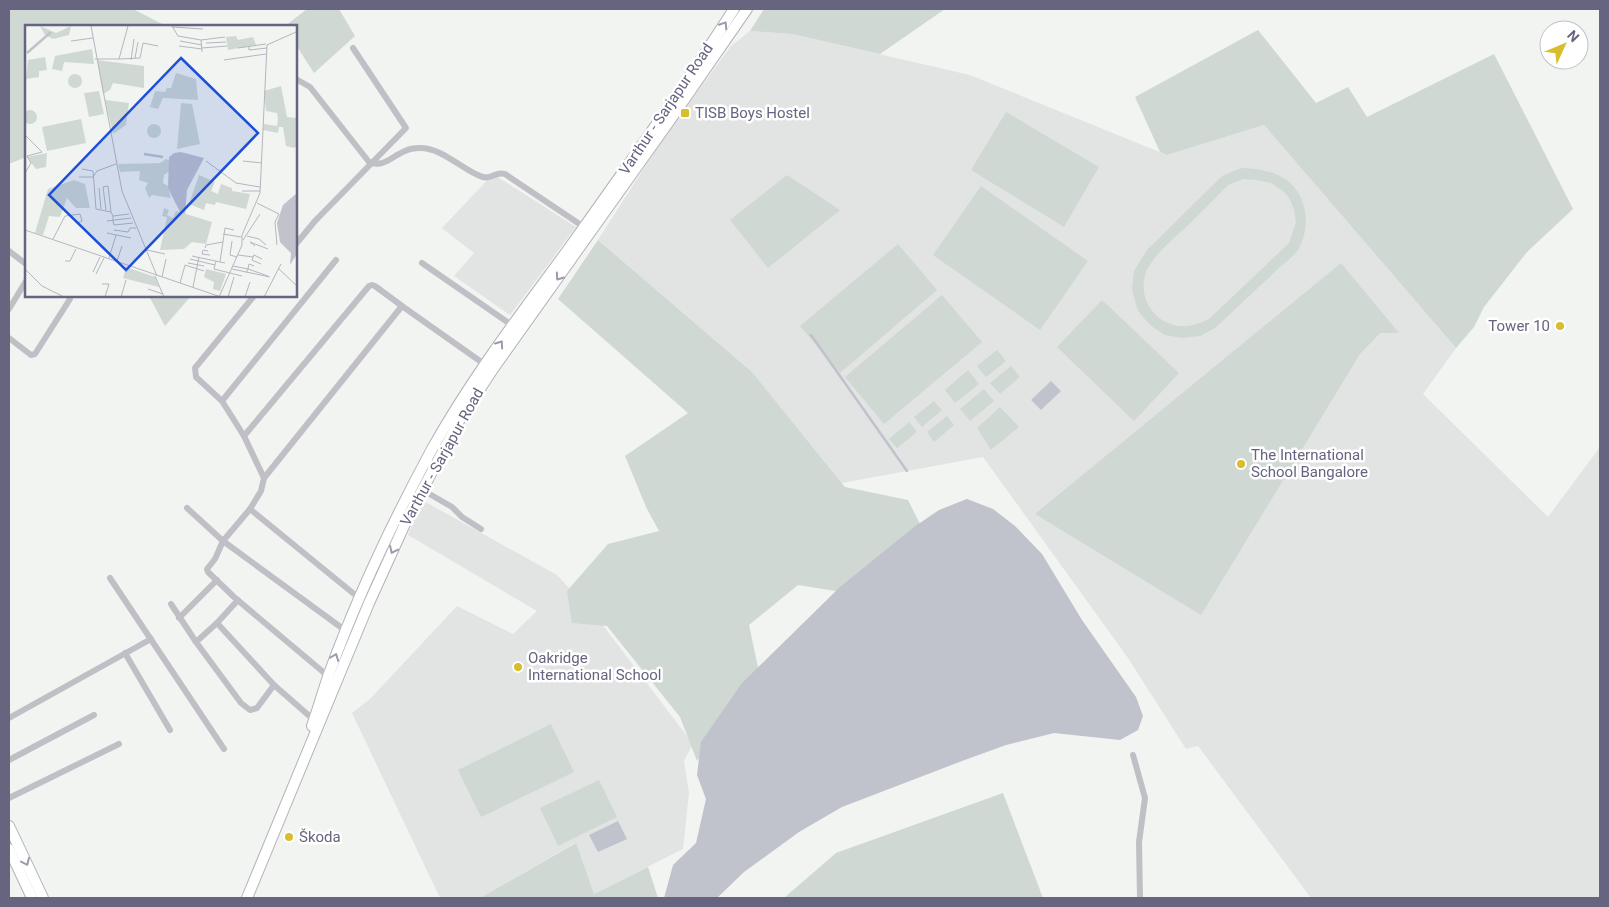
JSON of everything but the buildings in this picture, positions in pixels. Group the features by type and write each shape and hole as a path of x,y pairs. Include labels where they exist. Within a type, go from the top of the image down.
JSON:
{"main road":[{"name":"Varthur - Sarjapur Road","path":"489,367 513,326 661,118 734,9"},
{"name":"Varthur - Sarjapur Road","path":"247,898 368,603 418,487 452,416 668,123 747,9"},
{"name":"Varthur - Sarjapur Road","path":"241,898 289,788 328,676 359,598 418,487"},
{"path":"9,826 43,898"},
{"path":"9,849 32,898"}],"street":[{"path":"298,242 406,128 353,48"},
{"path":"298,80 310,87 364,158 371,163 384,163 412,149 431,150 480,176 488,178 500,173 505,174 584,227"},
{"path":"9,251 25,263"},
{"path":"222,401 336,260"},
{"path":"422,263 513,326"},
{"path":"9,309 25,283"},
{"path":"244,436 368,286 375,286 489,367"},
{"path":"9,338 31,355 35,354 70,298"},
{"path":"252,298 195,368 196,377 222,401 244,436 264,478"},
{"path":"328,676 238,600 207,569 215,559 223,541 250,510 261,491 264,478 402,306"},
{"path":"418,487 452,507 462,517 481,529"},
{"path":"186,508 223,541 346,631"},
{"path":"250,510 359,598"},
{"path":"110,578 224,749"},
{"path":"180,618 217,580"},
{"path":"196,642 238,600"},
{"path":"171,604 196,642 241,703 248,709 253,710 257,708 274,686"},
{"path":"217,623 274,686 314,720"},
{"path":"9,718 151,639"},
{"path":"125,653 170,730"},
{"path":"9,760 94,715"},
{"path":"9,798 119,744"},
{"path":"1133,755 1145,798 1139,842 1140,898"}],"shaded area":[{"path":"9,9 133,9 164,25 25,25 25,157 9,164"},
{"path":"307,9 339,9 355,36 314,73 298,48 298,25 286,25"},
{"path":"764,9 945,9 880,54 792,34 750,31"},
{"path":"1258,30 1316,103 1348,87 1367,117 1494,54 1573,209 1527,252 1484,307 1474,327 1456,348 1264,125 1167,155 1160,152 1135,97"},
{"name":"The International School Bangalore","path":"750,31 792,34 970,75 1167,155 1264,125 1456,348 1423,394 1548,517 1600,447 1600,898 1311,898 1198,746 1186,749 1128,658 983,457 842,483 752,372 598,240 662,140 731,46"},
{"path":"1006,112 1099,167 1064,227 971,170"},
{"path":"1241,168 1267,171 1289,182 1300,196 1306,215 1302,242 1292,257 1215,328 1200,336 1182,338 1165,335 1150,325 1138,311 1132,290 1134,271 1147,250 1222,176","holes":["1243,179 1271,183 1288,196 1294,209 1296,222 1289,243 1209,319 1186,326 1174,325 1162,320 1153,312 1144,295 1145,276 1151,263 1228,185"]},
{"path":"493,174 576,227 510,315 454,276 474,253 442,228"},
{"path":"787,175 840,210 768,268 730,220"},
{"path":"981,186 1088,261 1040,330 933,255"},
{"path":"598,240 752,372 845,487 908,500 926,536 873,597 798,585 749,625 759,672 697,761 680,717 607,626 572,623 567,591 608,544 659,531 646,507 625,456 688,413 558,299"},
{"path":"898,244 937,290 840,373 800,326"},
{"path":"1341,263 1399,333 1380,333 1360,354 1201,615 1035,514"},
{"path":"942,295 982,342 884,424 845,377"},
{"path":"150,298 189,298 165,326"},
{"path":"1102,300 1179,373 1134,421 1057,347"},
{"path":"997,350 1006,361 986,377 977,366"},
{"path":"1011,366 1020,377 1000,394 990,383"},
{"path":"968,370 979,384 955,403 945,390"},
{"path":"1051,381 1061,391 1041,410 1031,400"},
{"path":"984,389 994,401 970,421 960,409"},
{"path":"934,401 942,410 922,427 914,417"},
{"path":"1000,407 1019,427 991,450 977,428"},
{"path":"947,416 954,425 934,442 927,432"},
{"path":"909,422 917,432 897,448 889,439"},
{"path":"967,499 993,509 1015,526 1042,554 1082,620 1136,697 1143,716 1138,730 1120,740 1054,733 1006,745 842,807 799,832 744,872 717,898 664,898 673,865 696,843 706,799 697,775 701,742 742,683 840,587 914,527 939,510"},
{"name":"Oakridge International School","path":"422,500 557,575 599,620 693,744 684,761 689,793 683,849 594,894 575,843 480,898 440,898 352,713 370,699 457,606 513,634 537,611 408,535"},
{"path":"551,724 574,772 481,817 458,770"},
{"path":"599,780 617,817 558,846 540,808"},
{"path":"1003,793 1043,898 784,898 836,853"},
{"path":"618,821 627,839 598,852 589,835"},
{"path":"576,843 594,894 648,867 658,898 480,898"}],"waterway":[{"path":"811,335 907,471"}],"place":[{"name":"TISB Boys Hostel","path":"685,113"},
{"name":"Tower 10","path":"1560,326"},
{"name":"The International School Bangalore","path":"1241,464"},
{"name":"Oakridge International School","path":"518,667"},
{"name":"Škoda","path":"289,837"}]}
